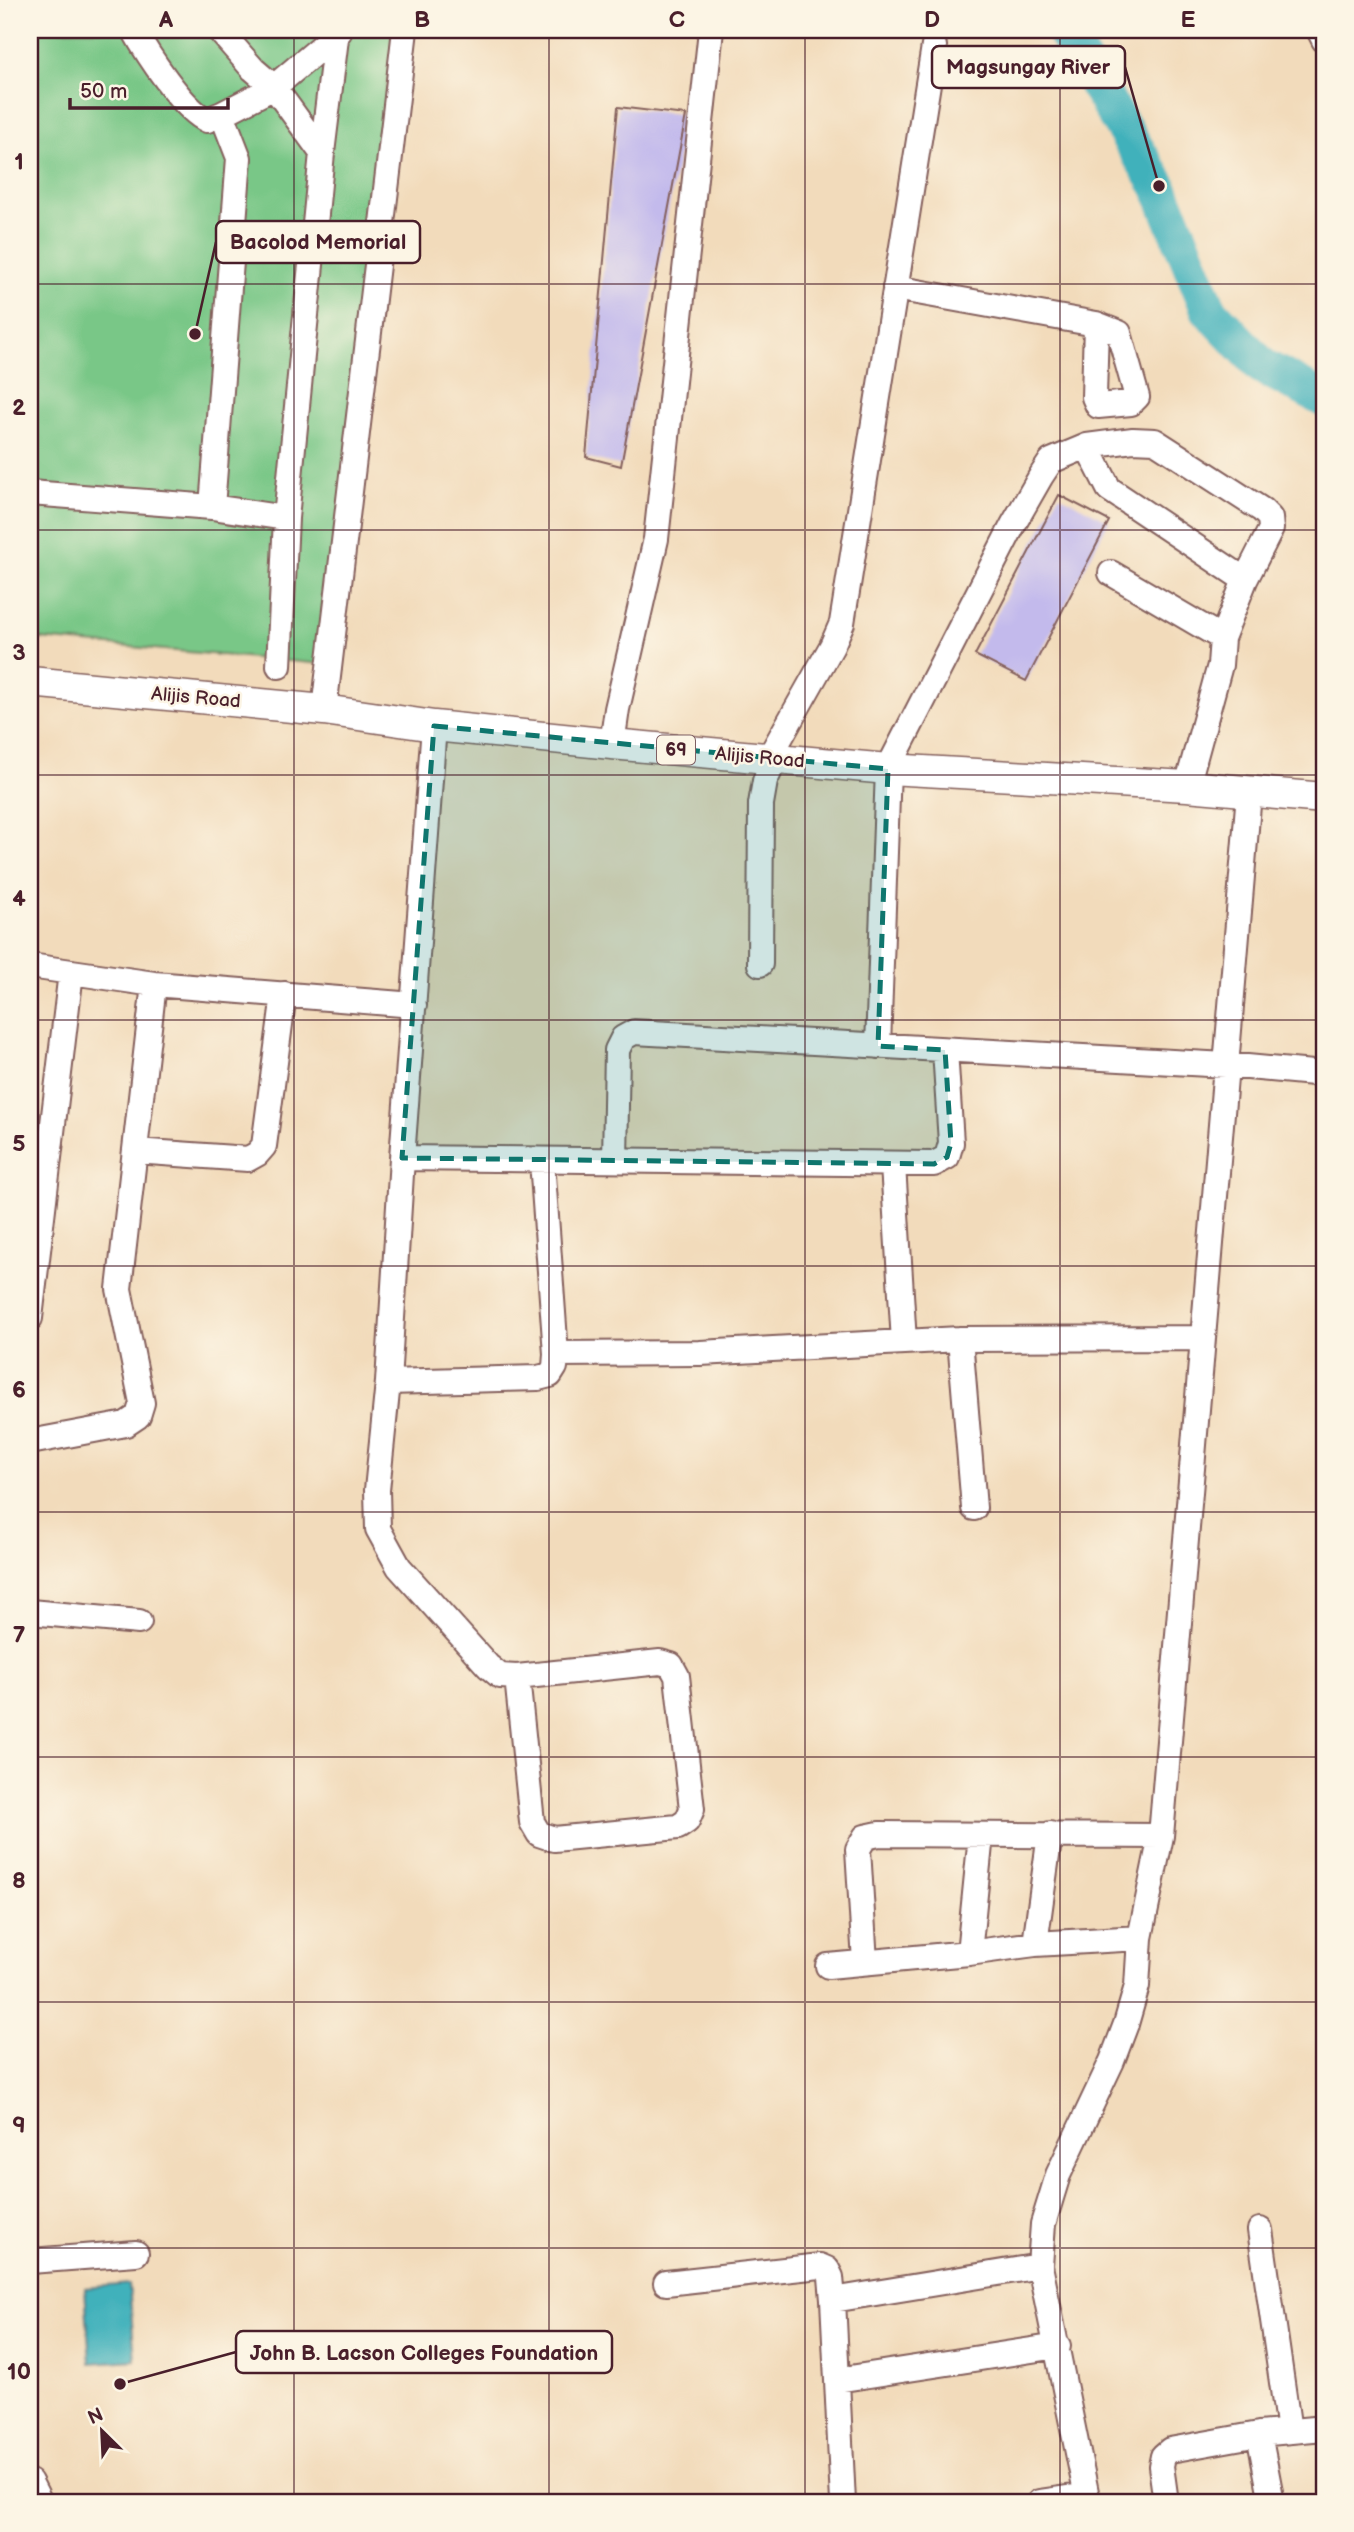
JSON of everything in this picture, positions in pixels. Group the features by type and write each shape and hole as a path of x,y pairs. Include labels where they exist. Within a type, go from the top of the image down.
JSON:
{"main road":[{"name":"Alijis Road","path":"30,682 324,710 434,726 772,759 888,769 1187,786 1324,798"}],"street":[{"path":"134,30 162,74 197,115 208,120 274,87 338,31"},
{"path":"219,30 253,69 274,87 322,153"},
{"path":"324,710 405,30"},
{"path":"612,744 617,709 656,538 711,30"},
{"path":"1319,30 1324,40"},
{"path":"279,666 286,518 322,153 338,31"},
{"path":"760,964 761,804 765,781 772,759 842,623 933,46"},
{"path":"212,507 239,158 222,114"},
{"path":"895,288 1096,324"},
{"path":"878,1046 888,769 1013,524 1041,476 1051,461 1087,446 1133,440 1155,441 1262,510 1270,518 1271,529 1245,580 1222,638 1220,665 1187,786"},
{"path":"1087,446 1109,489 1245,580"},
{"path":"30,493 212,507 286,518"},
{"path":"1111,573 1222,638"},
{"path":"434,726 388,1382 377,1490 378,1529 399,1567 500,1676 517,1677 660,1662 671,1665 677,1676 692,1809 688,1821 678,1827 554,1839 539,1834 532,1822 517,1677"},
{"path":"1039,2502 1088,2499 1040,2266 1042,2224 1058,2175 1112,2061 1126,2024 1137,1986 1140,1938 1161,1836 1249,793"},
{"path":"30,966 154,984 414,1005"},
{"path":"30,1318 71,972"},
{"path":"30,1442 126,1424 138,1416 142,1403 119,1289 154,984"},
{"path":"135,1152 248,1159 257,1154 264,1146 284,994"},
{"path":"615,1160 617,1050 623,1038 634,1032 1226,1065 1324,1074"},
{"path":"402,1158 934,1164 947,1157 951,1143 945,1050"},
{"path":"388,1382 550,1376 555,1367 556,1354 542,1161"},
{"path":"893,1165 904,1342"},
{"path":"556,1354 700,1353 960,1339 1203,1338"},
{"path":"960,1339 974,1508"},
{"path":"30,1612 139,1622"},
{"path":"865,1962 858,1849 865,1837 879,1834 1161,1836"},
{"path":"1035,1944 1050,1834"},
{"path":"969,1953 981,1835"},
{"path":"828,1966 1035,1944 1140,1938"},
{"path":"1260,2230 1289,2431"},
{"path":"30,2261 136,2253"},
{"path":"666,2283 820,2266 827,2269 831,2277 833,2300 843,2502"},
{"path":"833,2300 1040,2266"},
{"path":"837,2380 1058,2346"},
{"path":"1166,2502 1161,2466 1163,2456 1170,2450 1259,2434 1324,2428"},
{"path":"1259,2434 1272,2502"},
{"path":"30,2482 40,2502"}],"highlighted area":[{"path":"434,726 888,769 878,1046 945,1050 951,1143 947,1157 934,1164 402,1158"}],"green space":[{"path":"30,30 393,30 323,664 30,638"}],"water":[{"path":"129,2284 135,2360 90,2363 85,2288"}],"building":[{"path":"618,107 686,115 621,466 586,457"},
{"path":"1059,495 1109,521 1026,681 975,655"}],"waterway":[{"path":"1063,30 1159,186 1209,310 1262,366 1324,399"}],"place":[{"name":"Magsungay River","path":"1159,186"},
{"name":"Bacolod Memorial","path":"195,334"},
{"name":"John B. Lacson Colleges Foundation","path":"120,2384"}]}
